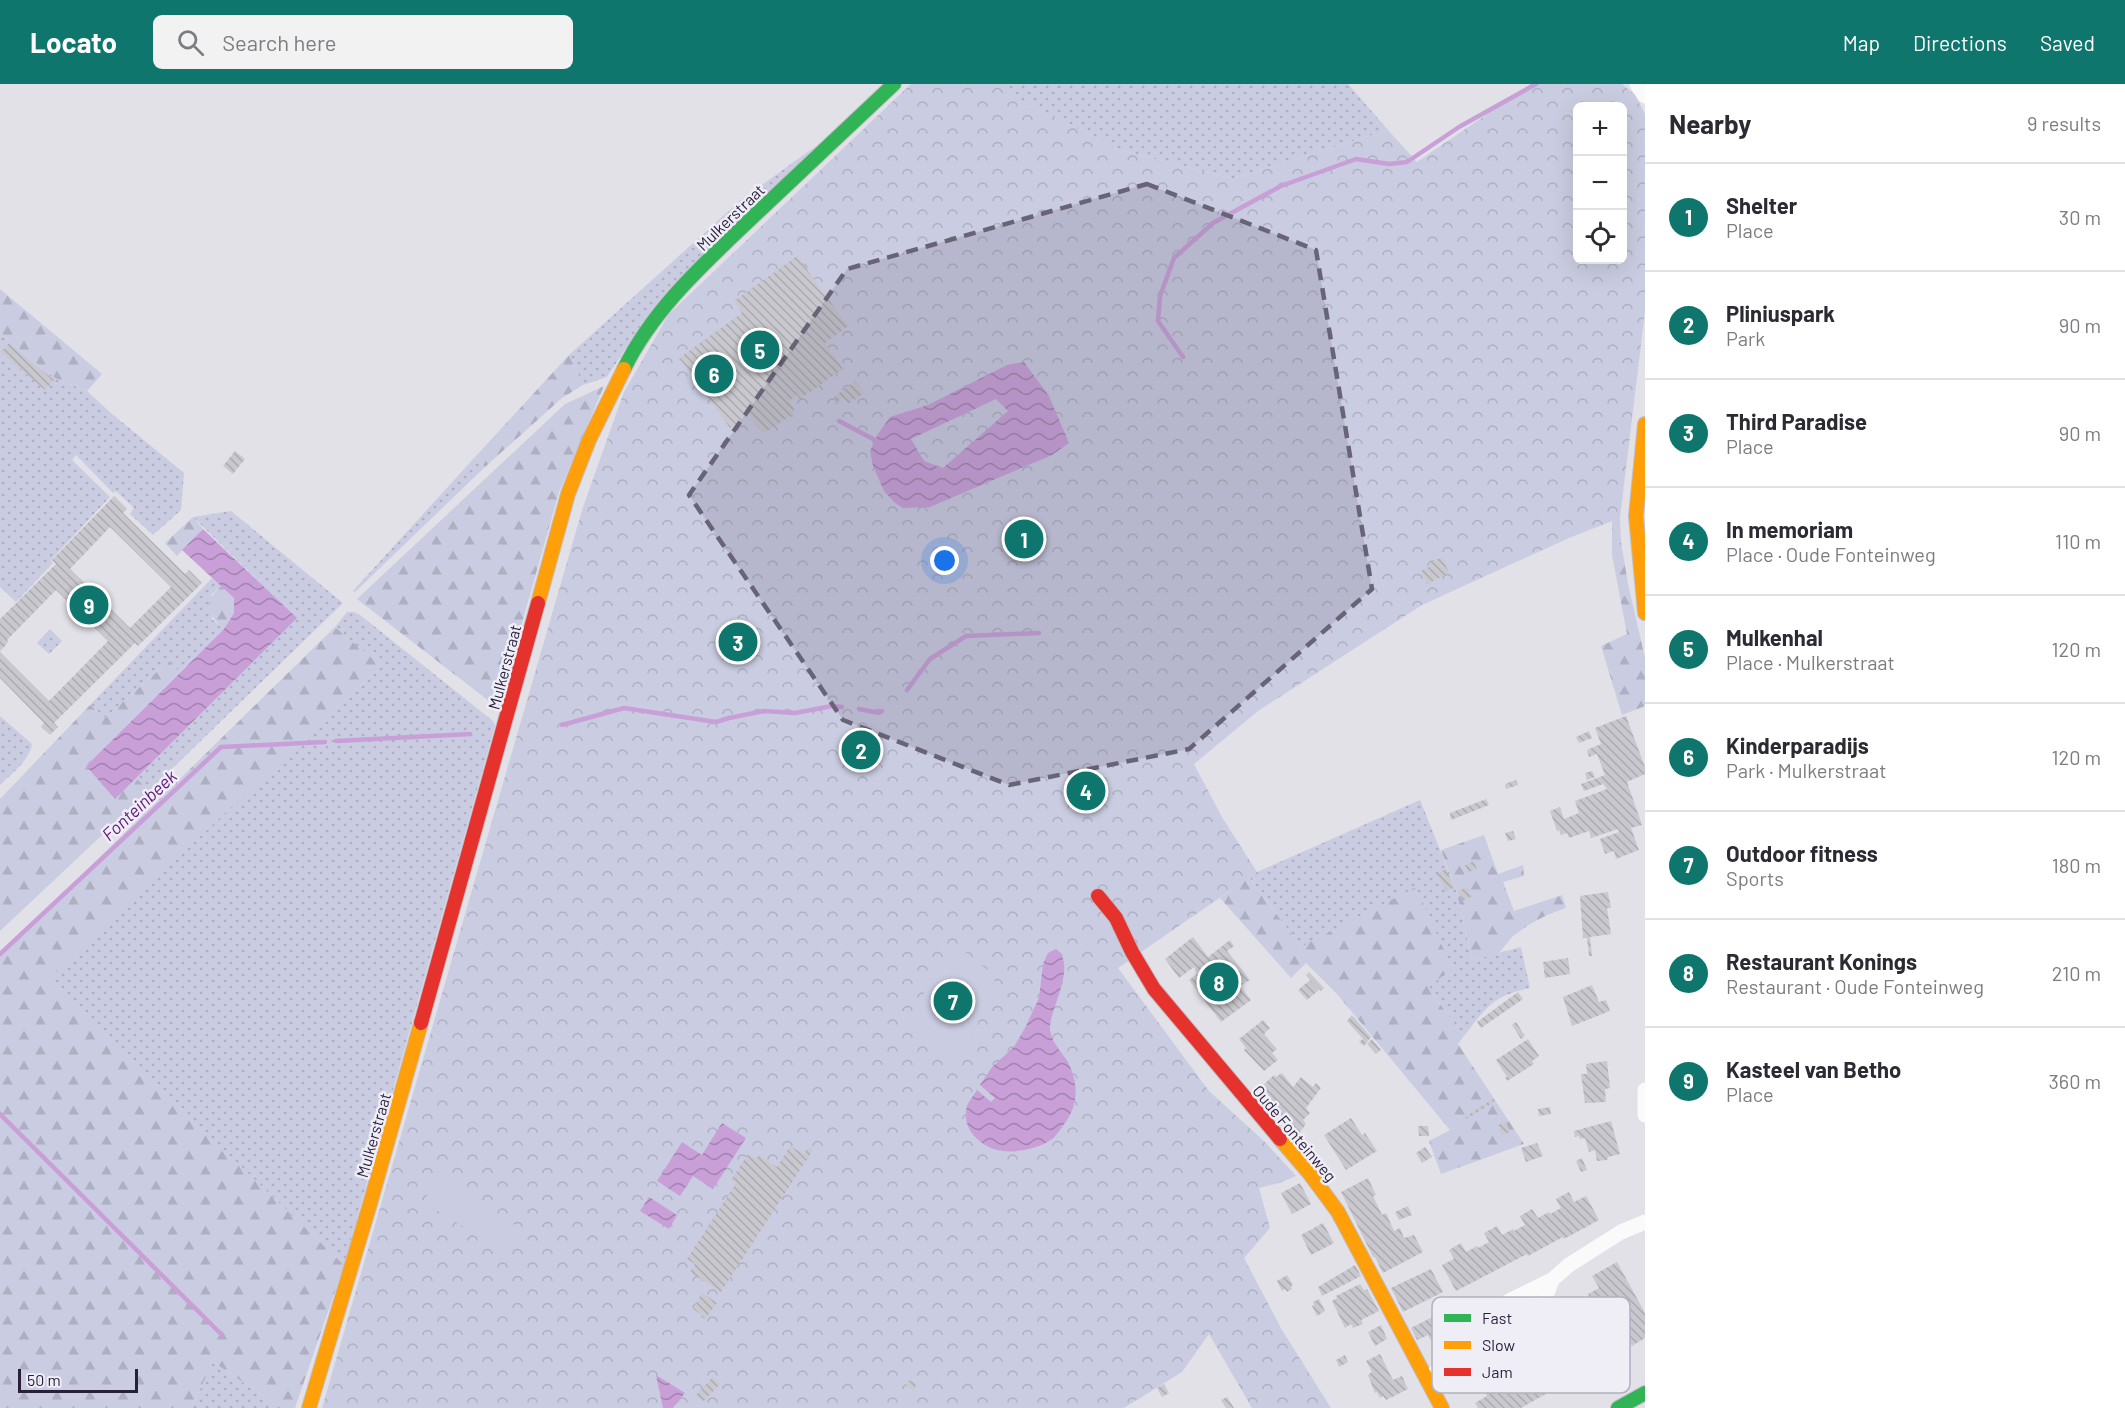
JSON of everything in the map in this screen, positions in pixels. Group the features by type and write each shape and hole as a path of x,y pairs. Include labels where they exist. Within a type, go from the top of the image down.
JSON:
{"street":[{"name":"Mulkerstraat","path":"309,1408 451,919 568,494 589,440 632,352 662,311 702,266 894,84"},
{"path":"1637,84 1645,96"},
{"path":"1645,423 1636,516 1645,613"},
{"name":"Oude Fonteinweg","path":"1098,896 1116,918 1154,989 1310,1174 1338,1212 1432,1389"},
{"path":"1645,1090 1645,1114"},
{"path":"1517,1297 1552,1280 1569,1265 1621,1233 1645,1222"},
{"path":"1546,1297 1552,1280"},
{"path":"1426,1378 1432,1374"},
{"name":"Oude Fonteinweg","path":"1434,1393 1442,1408"},
{"path":"1618,1408 1645,1393"}],"highlighted area":[{"path":"1147,184 1316,250 1372,589 1189,749 1009,785 843,720 689,495 847,269"}],"green space":[{"path":"911,84 1012,84 1003,91 1120,150 1233,179 1388,130 1417,162 1531,84 1622,84 1635,95 1645,114 1645,311 1620,518 1569,538 1422,605 1258,711 1194,764 1222,817 1257,872 1118,968 1209,1091 1265,1142 1296,1176 1259,1188 1270,1228 1244,1258 1282,1330 1331,1408 1252,1408 1209,1334 1182,1372 1124,1408 322,1408 583,507 624,392 669,314"},
{"path":"1012,84 1348,84 1388,130 1233,179 1120,150 1002,91"},
{"path":"816,146 643,322 607,377 583,385 569,355 742,199"},
{"path":"0,289 102,374 87,391 55,378 0,333"},
{"path":"0,333 55,378 87,391 184,473 181,510 153,535 130,514 134,508 116,491 113,493 76,455 72,460 110,497 51,560 53,563 16,602 0,587"},
{"path":"569,355 583,385 562,398 485,467 475,457"},
{"path":"604,386 559,492 498,708 357,599 565,404"},
{"path":"475,457 485,467 355,592 353,591"},
{"path":"231,511 343,603 149,791 136,778 296,618 193,517"},
{"path":"193,517 203,529 177,556 165,543"},
{"path":"1620,518 1621,542 1628,584 1645,658 1645,706 1622,715 1601,646 1627,634 1612,555 1612,521"},
{"path":"212,578 221,586 211,595 212,619 224,629 180,672 169,661 105,718 90,705"},
{"path":"221,586 234,598 234,613 224,629 212,616 209,604 209,599"},
{"path":"347,612 360,615 493,721 495,726 344,1265 46,981 381,666 335,627"},
{"path":"335,627 381,666 47,981 344,1265 295,1408 281,1408 213,1362 191,1408 0,1408 0,955"},
{"path":"50,629 62,641 49,654 37,643"},
{"path":"169,661 180,672 86,766 115,798 136,778 149,791 0,931 0,799 90,705 105,718"},
{"path":"0,716 32,744 28,756 0,785"},
{"path":"1420,800 1456,889 1472,960 1521,947 1530,988 1507,995 1491,1004 1464,1036 1428,988 1301,947 1249,877"},
{"path":"1484,835 1498,874 1523,865 1524,876 1503,882 1514,911 1562,895 1566,908 1530,924 1513,936 1499,953 1472,960 1456,889 1441,850"},
{"path":"1249,877 1301,947 1416,887 1452,968 1428,988 1464,1036 1458,1044 1524,1144 1441,1174 1429,1141 1450,1130 1337,994 1306,963 1291,978 1220,898"},
{"path":"956,944 996,977 960,1069 903,1025"},
{"path":"434,1170 519,1228 504,1252 425,1203"},
{"path":"213,1362 281,1408 191,1408"}],"water":[{"path":"1024,362 1049,396 1069,443 1052,455 930,507 903,508 895,503 884,491 873,466 870,451 890,417 928,405 1007,365","holes":["996,399 1008,411 943,468 924,461 911,439"]},
{"path":"203,529 297,618 115,799 86,766 224,629 234,613 234,598 182,550"},
{"path":"1056,949 1062,956 1064,975 1050,1030 1073,1075 1076,1091 1073,1107 1057,1135 1046,1143 1017,1151 990,1148 983,1144 969,1128 966,1121 967,1106 977,1090 991,1102 995,1098 980,1085 992,1067 1014,1047 1026,1026 1039,998 1043,964 1048,953"},
{"path":"722,1123 746,1138 713,1189 693,1176 680,1196 657,1181 682,1142 702,1155"},
{"path":"649,1197 677,1215 669,1229 640,1211"},
{"path":"656,1375 685,1393 673,1408 663,1408"}],"building":[{"path":"797,256 848,326 825,343 843,369 800,399 797,395 789,401 794,407 793,414 764,433 754,423 750,414 730,428 679,358 742,313 734,301"},
{"path":"9,344 54,380 45,390 1,352"},
{"path":"855,381 864,393 848,404 843,398 837,402 834,397"},
{"path":"235,451 245,459 233,474 223,466"},
{"path":"114,496 127,509 123,513 185,574 189,570 202,583 138,646 135,643 54,723 58,727 50,735 41,727 44,723 0,678 0,652 49,701 108,641 56,590 7,640 6,645 0,651 0,619 56,564 52,560","holes":["110,527 171,587 130,628 70,569"]},
{"path":"1442,557 1449,573 1427,584 1421,571 1431,566 1429,563"},
{"path":"1626,716 1645,767 1645,774 1627,782 1642,825 1631,828 1639,850 1616,859 1614,851 1605,854 1600,839 1619,832 1618,829 1591,838 1589,831 1569,838 1567,833 1561,835 1559,830 1557,831 1550,811 1560,807 1564,819 1579,813 1575,801 1607,789 1603,784 1584,791 1581,784 1605,775 1597,754 1589,757 1587,750 1601,744 1595,728"},
{"path":"1589,731 1592,738 1579,743 1576,737"},
{"path":"1592,771 1595,777 1587,780 1585,773"},
{"path":"1516,780 1518,785 1506,789 1505,784"},
{"path":"1084,785 1092,790 1087,796 1080,792"},
{"path":"1486,799 1489,805 1451,820 1450,813"},
{"path":"1513,831 1516,839 1508,841 1505,833"},
{"path":"1474,861 1477,869 1468,872 1465,865"},
{"path":"1446,869 1454,888 1446,891 1437,874"},
{"path":"1467,887 1472,896 1463,901 1458,891"},
{"path":"1608,892 1611,908 1607,908 1611,934 1590,937 1592,956 1589,956 1587,938 1583,938 1580,896"},
{"path":"1193,937 1208,957 1230,940 1234,946 1227,951 1250,980 1240,986 1251,1000 1221,1022 1189,980 1197,974 1194,967 1179,978 1165,959"},
{"path":"1568,958 1570,974 1545,978 1543,962"},
{"path":"1309,972 1324,988 1321,991 1306,975"},
{"path":"1310,980 1319,990 1307,1000 1298,990"},
{"path":"1592,985 1599,1002 1606,1000 1610,1011 1572,1026 1563,997"},
{"path":"1518,992 1523,999 1481,1028 1477,1022"},
{"path":"1352,1015 1371,1037 1364,1046 1359,1042 1363,1039 1347,1021"},
{"path":"1263,1020 1270,1028 1264,1034 1277,1049 1272,1053 1278,1060 1264,1071 1244,1050 1246,1048 1239,1039"},
{"path":"1516,1022 1525,1036 1521,1039 1512,1025"},
{"path":"1372,1039 1381,1050 1376,1054 1367,1044"},
{"path":"1528,1039 1539,1056 1532,1061 1534,1064 1507,1081 1505,1078 1507,1077 1496,1060"},
{"path":"1607,1061 1610,1088 1605,1089 1606,1102 1585,1103 1581,1074 1587,1074 1586,1064"},
{"path":"1282,1073 1293,1087 1301,1077 1313,1087 1316,1083 1321,1088 1306,1108 1310,1113 1303,1120 1306,1124 1297,1136 1259,1089 1274,1075 1276,1077"},
{"path":"1493,1099 1495,1101 1467,1119 1465,1117"},
{"path":"1550,1107 1551,1114 1539,1116 1538,1109"},
{"path":"1351,1118 1362,1135 1365,1133 1377,1151 1346,1170 1324,1135"},
{"path":"1611,1121 1620,1154 1608,1157 1607,1160 1597,1161 1595,1150 1589,1152 1585,1138 1575,1137 1574,1131"},
{"path":"1506,1122 1510,1132 1502,1135 1498,1125"},
{"path":"1418,1126 1428,1126 1429,1136 1419,1136"},
{"path":"1537,1143 1543,1156 1526,1162 1521,1148"},
{"path":"790,1146 804,1154 808,1147 813,1150 721,1292 690,1272 695,1264 687,1259 736,1183 731,1180 748,1154 756,1159 759,1155 777,1167"},
{"path":"1425,1147 1432,1157 1422,1163 1416,1153"},
{"path":"1582,1158 1587,1170 1581,1172 1576,1161"},
{"path":"1368,1178 1382,1215 1386,1213 1394,1231 1400,1228 1404,1238 1414,1235 1423,1252 1383,1273 1341,1192"},
{"path":"1300,1183 1311,1204 1292,1214 1281,1193"},
{"path":"1569,1192 1574,1202 1586,1196 1599,1220 1456,1291 1442,1265 1454,1259 1449,1250 1461,1243 1466,1252 1477,1246 1478,1248 1489,1242 1484,1233 1497,1226 1502,1235 1513,1229 1514,1231 1525,1225 1520,1216 1532,1209 1538,1218 1549,1212 1550,1214 1561,1208 1556,1199"},
{"path":"1408,1206 1412,1215 1399,1220 1395,1212"},
{"path":"1323,1223 1334,1243 1311,1255 1301,1235"},
{"path":"1617,1262 1645,1313 1645,1338 1632,1346 1630,1343 1630,1297 1590,1297 1588,1294 1599,1288 1592,1276"},
{"path":"1355,1265 1361,1276 1322,1296 1318,1287"},
{"path":"1431,1269 1443,1292 1403,1312 1391,1288"},
{"path":"1287,1275 1293,1285 1292,1289 1287,1292 1285,1289 1282,1291 1277,1281"},
{"path":"1360,1284 1364,1290 1367,1289 1379,1311 1361,1320 1363,1324 1353,1328 1351,1324 1345,1328 1332,1301 1337,1298 1336,1296"},
{"path":"702,1293 717,1303 705,1319 693,1309"},
{"path":"1319,1299 1325,1311 1317,1316 1312,1306 1313,1302"},
{"path":"1432,1317 1432,1342 1428,1335 1417,1340 1411,1328"},
{"path":"1381,1325 1387,1339 1375,1346 1368,1332"},
{"path":"1380,1354 1393,1380 1402,1376 1408,1389 1386,1400 1383,1396 1380,1398 1377,1392 1375,1393 1368,1375 1372,1372 1366,1361"},
{"path":"1345,1355 1348,1362 1339,1367 1336,1360"},
{"path":"713,1377 720,1384 703,1402 696,1395"},
{"path":"909,1380 917,1384 913,1390 906,1385"},
{"path":"1164,1384 1169,1393 1162,1397 1157,1388"},
{"path":"1485,1393 1547,1393 1521,1408 1478,1408 1475,1403 1487,1396"},
{"path":"1227,1397 1234,1408 1226,1408 1221,1400"}],"waterway":[{"path":"1183,357 1158,321 1160,296 1174,258 1213,223 1281,186 1356,159 1389,164 1407,162 1459,127 1536,84"},
{"path":"839,421 875,440"},
{"name":"Fonteinbeek","path":"907,690 930,659 966,636 1039,633"},
{"name":"Fonteinbeek","path":"562,725 624,708 716,722 764,711 795,713 832,706 842,707"},
{"name":"Fonteinbeek","path":"859,709 879,713 882,711"},
{"name":"Fonteinbeek","path":"336,741 470,734"},
{"name":"Fonteinbeek","path":"0,954 221,747 325,742"},
{"name":"Fonteinbeek","path":"0,1114 222,1335"}],"traffic: fast":[{"path":"624,369 636,346 683,285 894,84"},
{"path":"1618,1408 1645,1393"}],"traffic: slow":[{"path":"538,603 568,494 589,440 624,369"},
{"path":"1645,424 1636,516 1645,613"},
{"path":"309,1408 421,1023"},
{"path":"1280,1139 1338,1212 1432,1389"},
{"path":"1434,1393 1442,1408"}],"traffic: jam":[{"path":"421,1023 538,603"},
{"path":"1098,896 1116,918 1132,952 1154,989 1280,1139"}],"place":[{"name":"Mulkenhal","path":"760,350"},
{"name":"Kinderparadijs","path":"714,374"},
{"name":"Shelter","path":"1024,539"},
{"name":"Kasteel van Betho","path":"89,605"},
{"name":"Third Paradise","path":"738,642"},
{"name":"Pliniuspark","path":"861,750"},
{"name":"In memoriam","path":"1086,791"},
{"name":"Restaurant Konings","path":"1219,982"},
{"name":"Outdoor fitness","path":"953,1001"}]}
